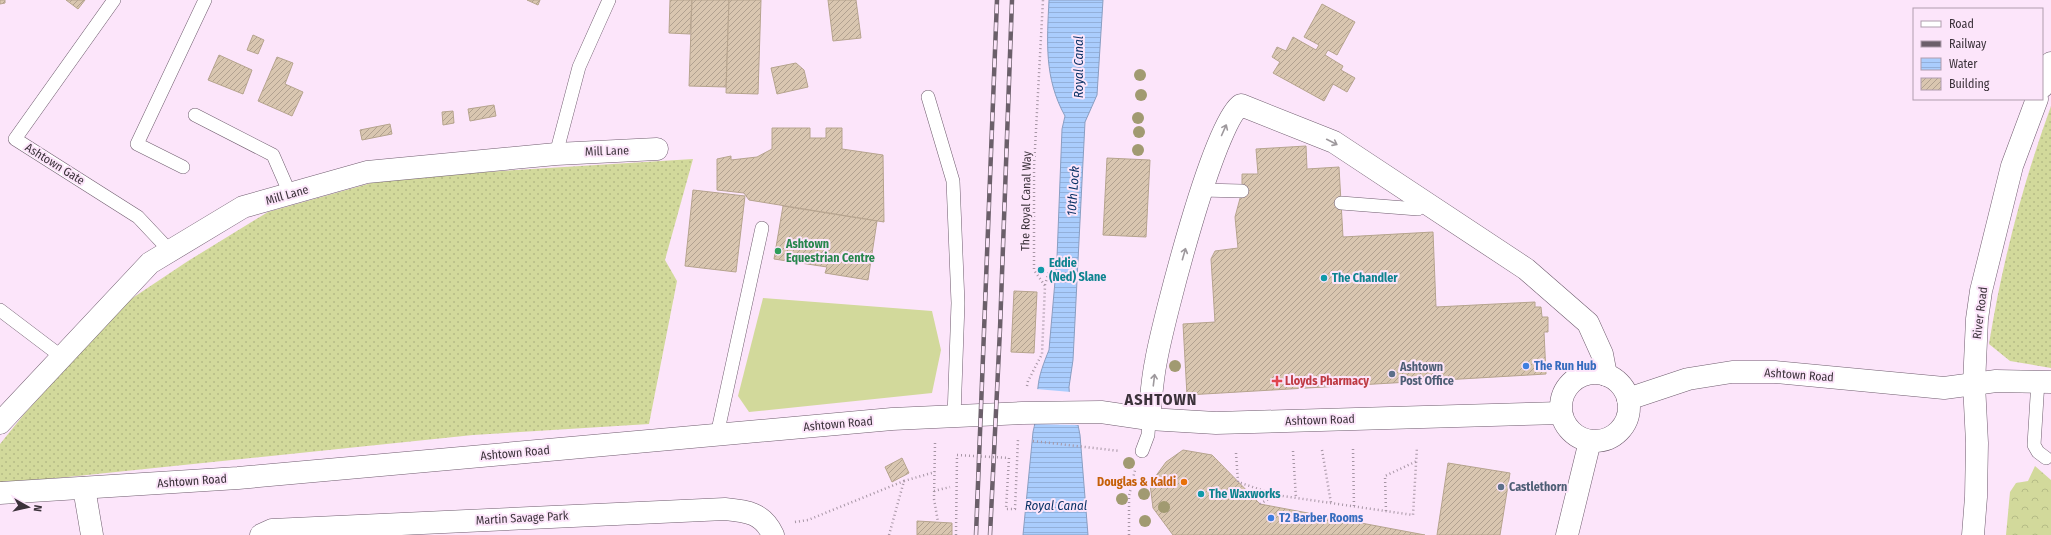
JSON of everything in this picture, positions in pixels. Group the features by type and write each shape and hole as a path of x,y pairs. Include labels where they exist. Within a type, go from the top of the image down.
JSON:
{"street":[{"path":"2043,84 2051,63"},
{"name":"River Road","path":"1973,535 1976,497 1977,443 1974,384 1981,291 2012,166 2037,100"},
{"path":"1149,419 1157,355 1172,291 1201,190 1225,128 1235,108 1241,105 1334,142 1526,269 1588,323 1602,354 1606,375"},
{"name":"Mill Lane","path":"0,424 150,263 243,207 367,172 556,154 657,149"},
{"name":"Ashtown Road","path":"1628,398 1688,379 1732,372 1775,372 1944,388 1996,381 2045,382"},
{"path":"1595,373 1606,375 1616,380 1623,388 1628,398 1629,410 1626,421 1620,430 1612,437 1601,441 1590,441 1580,438 1571,432 1565,423 1561,402 1565,390 1573,381 1583,375 1595,373"},
{"name":"Ashtown Road","path":"0,493 238,478 892,419 1030,413 1101,412 1149,419 1216,423 1562,413"},
{"path":"1567,535 1590,441"},
{"path":"84,488 92,535"},
{"name":"Martin Savage Park","path":"261,535 272,530 725,509 750,511 771,531"}],"lane":[{"name":"Ashtown Gate","path":"114,0 15,139 138,217 170,251"},
{"path":"183,166 137,144 206,0"},
{"path":"556,154 578,66 609,0"},
{"path":"928,97 953,181 958,303 954,417"},
{"path":"195,115 273,155 290,194"},
{"path":"1201,190 1242,192"},
{"path":"1341,203 1418,208 1426,202"},
{"path":"717,435 762,228"},
{"path":"0,310 62,357"},
{"path":"2045,382 2034,445 2038,452 2046,458"},
{"path":"1142,451 1148,434 1149,419"}],"path":[{"name":"The Royal Canal Way","path":"1043,0 1034,168 1034,270 1045,286"},
{"path":"1027,388 1028,381 1042,354 1045,286 1048,271"},
{"path":"932,418 935,444 934,491 938,522"},
{"path":"956,535 956,455 1010,458 1006,509 1015,509 1018,436"},
{"path":"1031,441 1105,449"},
{"path":"1236,453 1238,482 1276,495 1413,515 1417,447"},
{"path":"1353,449 1354,506"},
{"path":"1322,450 1331,503"},
{"path":"1129,535 1130,496 1138,458 1142,451"},
{"path":"1293,451 1296,498"},
{"path":"1386,511 1385,476 1417,461"},
{"path":"771,531 808,520 904,481 934,472"},
{"path":"889,535 904,481"},
{"path":"934,491 950,487"},
{"path":"1260,504 1276,495"}],"green space":[{"path":"2051,106 2051,368 2010,361 1989,344 2000,283 2014,224 2031,164"},
{"path":"693,159 665,260 677,281 649,424 473,435 0,484 0,444 25,413 128,301 188,261 268,212 389,178"},
{"path":"763,298 932,311 941,350 932,393 749,412 738,396"},
{"path":"2035,466 2051,480 2051,535 2006,535 2010,492 2016,483 2028,481"}],"water":[{"path":"1049,0 1103,0 1097,95 1085,122 1073,360 1069,387 1071,424 1078,425 1080,435 1088,535 1023,535 1037,393 1042,368 1049,350 1057,258 1062,129 1065,116 1053,88 1048,60"}],"pier":[{"path":"1036,389 1071,392 1072,423 1078,423 1078,425 1033,424"}],"building":[{"path":"0,0 5,0 5,3 0,4"},
{"path":"66,0 85,0 78,9"},
{"path":"527,0 540,0 538,5"},
{"path":"670,0 692,0 690,34 669,33"},
{"path":"692,0 729,0 726,87 689,86"},
{"path":"729,0 761,0 758,94 726,93"},
{"path":"828,0 856,0 861,38 833,41"},
{"path":"1322,4 1355,22 1337,55 1328,50 1325,55 1343,66 1341,70 1355,78 1347,92 1333,84 1324,101 1273,73 1280,62 1272,57 1277,47 1286,51 1293,37 1316,50 1319,45 1304,37"},
{"path":"253,35 264,40 258,54 247,50"},
{"path":"219,55 252,70 243,94 208,80"},
{"path":"277,57 293,63 285,84 303,92 292,116 258,101"},
{"path":"796,63 804,70 808,87 777,94 771,68"},
{"path":"494,105 496,116 470,121 468,109"},
{"path":"453,111 454,123 443,125 442,112"},
{"path":"390,124 392,134 362,140 360,130"},
{"path":"772,128 810,128 810,138 826,138 826,128 842,128 842,149 883,155 884,222 749,200 744,193 717,190 717,159 731,156 731,160 757,157 772,149"},
{"name":"The Chandler","path":"1306,146 1307,169 1339,167 1343,237 1433,232 1436,307 1535,302 1535,307 1541,307 1542,317 1548,317 1548,332 1544,332 1546,374 1187,395 1183,324 1215,322 1211,259 1215,251 1238,248 1235,217 1242,191 1242,174 1258,174 1256,149"},
{"path":"1107,158 1150,160 1146,237 1103,235"},
{"path":"693,190 745,196 736,272 685,266"},
{"path":"783,206 877,221 868,280 825,273 827,267 774,259"},
{"path":"1014,291 1037,292 1034,353 1011,352"},
{"name":"The Waxworks","path":"1183,450 1212,455 1260,504 1425,535 1173,535 1153,508 1150,484 1166,462"},
{"path":"902,458 909,473 892,482 885,467"},
{"path":"1448,463 1510,473 1500,535 1437,535"},
{"path":"917,521 952,523 952,535 917,535"}],"railway":[{"path":"976,535 997,0"},
{"path":"990,535 1000,329 1012,0"}],"place":[{"name":"Ashtown Equestrian Centre","path":"778,251"},
{"name":"Eddie (Ned) Slane","path":"1041,270"},
{"name":"The Chandler","path":"1324,278"},
{"name":"The Run Hub","path":"1526,366"},
{"name":"Ashtown Post Office","path":"1392,374"},
{"name":"Lloyds Pharmacy","path":"1277,381"},
{"name":"Douglas & Kaldi","path":"1184,482"},
{"name":"Castlethorn","path":"1501,487"},
{"name":"The Waxworks","path":"1201,494"},
{"name":"T2 Barber Rooms","path":"1271,518"}],"district":[{"name":"ASHTOWN","path":"1161,399"}],"water label":[{"name":"Royal Canal","path":"1078,67"},
{"name":"10th Lock","path":"1073,191"},
{"name":"Royal Canal","path":"1056,505"}]}
